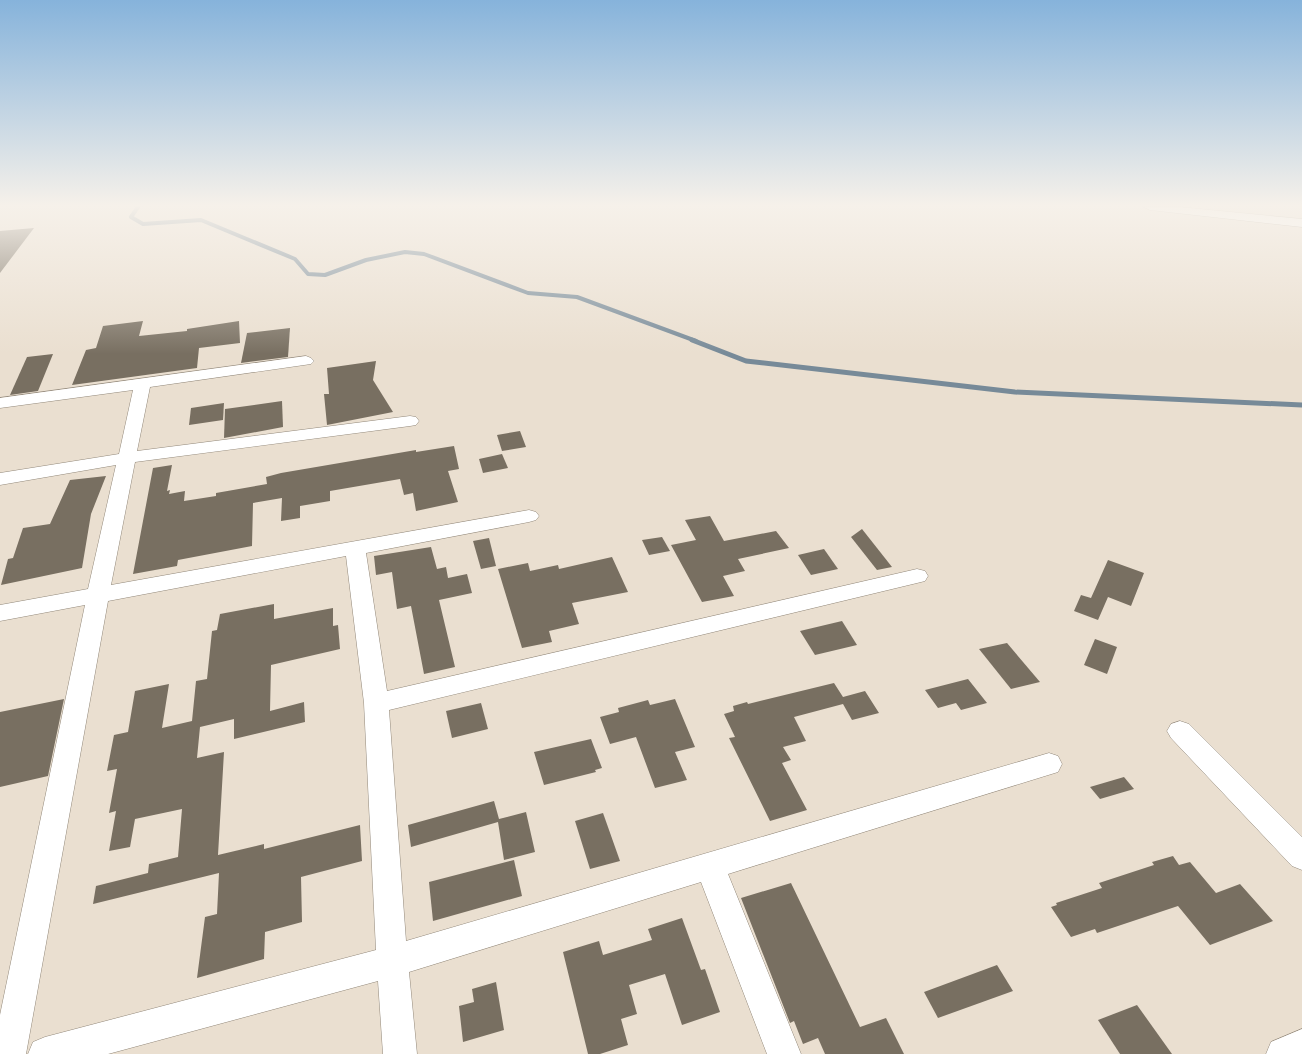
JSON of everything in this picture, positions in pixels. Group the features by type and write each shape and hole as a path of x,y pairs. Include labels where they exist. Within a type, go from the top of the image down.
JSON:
{"street":[{"path":"0,403 306,361"},
{"path":"9,1054 98,595 143,382"},
{"path":"0,479 127,458 410,421"},
{"path":"0,613 530,516"},
{"path":"355,548 376,703 392,961 400,1054"},
{"path":"376,703 917,576"},
{"path":"1180,731 1302,857"},
{"path":"44,1054 392,961 1049,764"},
{"path":"710,866 784,1054"},
{"path":"1283,1054 1302,1046"}],"building":[{"path":"0,256 13,256 0,273"},
{"path":"143,321 139,336 187,331 187,329 239,321 240,343 199,348 197,368 72,385 86,350 96,348 103,326"},
{"path":"290,328 288,357 241,363 247,333"},
{"path":"53,354 38,391 10,395 27,357"},
{"path":"376,361 373,380 393,412 327,425 324,394 329,394 327,368"},
{"path":"282,401 283,427 224,438 225,409"},
{"path":"224,403 223,420 189,425 191,408"},
{"path":"520,431 526,447 502,451 497,435"},
{"path":"454,446 459,469 448,471 458,502 416,511 413,493 404,495 400,479 330,491 330,501 300,506 300,518 281,521 282,498 253,503 252,546 178,560 177,566 133,574 153,468 172,465 167,491 170,490 169,494 185,491 184,501 216,496 216,493 267,484 266,477 281,473 416,450 416,452"},
{"path":"502,454 508,468 483,473 479,459"},
{"path":"106,476 91,514 82,568 1,585 8,559 13,558 23,528 50,524 70,480"},
{"path":"710,516 724,541 776,531 789,548 738,559 745,571 723,576 734,596 702,602 671,545 696,540 685,520"},
{"path":"862,529 892,567 877,570 851,537"},
{"path":"662,537 670,551 649,555 642,540"},
{"path":"489,538 496,566 481,569 473,541"},
{"path":"431,547 437,569 446,567 448,578 467,574 472,593 439,600 455,667 424,674 411,606 397,609 392,572 376,575 374,556"},
{"path":"824,549 838,569 811,575 798,555"},
{"path":"612,557 628,592 572,603 579,624 549,631 552,642 522,648 498,569 528,563 530,571 558,565 559,569"},
{"path":"1108,560 1144,573 1131,606 1108,597 1098,620 1074,611 1081,595 1091,598"},
{"path":"274,604 274,619 333,608 333,626 338,625 340,649 271,665 270,711 304,702 305,722 234,739 234,719 200,727 197,758 224,752 218,855 264,844 264,849 360,825 362,861 301,877 302,922 265,932 264,959 197,978 205,917 217,914 219,873 93,904 96,886 148,873 149,864 178,857 182,809 135,819 130,847 109,851 116,811 109,813 117,769 107,771 114,735 128,732 135,691 169,684 162,728 192,721 196,681 207,679 212,631 217,630 220,614"},
{"path":"842,621 857,645 815,655 800,631"},
{"path":"1095,639 1117,647 1107,674 1084,665"},
{"path":"1007,643 1040,682 1011,689 979,649"},
{"path":"968,679 987,703 961,710 956,703 938,708 925,690"},
{"path":"834,683 843,697 865,691 879,713 852,720 843,704 794,717 806,741 783,747 791,760 782,763 807,810 770,821 729,738 735,737 724,714 734,711 733,706 747,702 748,704"},
{"path":"64,699 48,776 0,787 0,712"},
{"path":"675,699 695,747 675,752 687,780 655,788 636,737 610,744 600,717 619,712 618,708 648,700 650,705"},
{"path":"481,703 488,729 452,738 446,711"},
{"path":"591,739 602,768 595,770 596,772 544,785 534,752"},
{"path":"1124,777 1134,789 1100,799 1090,787"},
{"path":"494,801 499,819 526,812 535,852 504,860 498,822 411,847 408,825"},
{"path":"603,813 620,861 590,869 575,821"},
{"path":"1173,856 1179,865 1190,862 1216,893 1240,884 1273,921 1210,945 1178,906 1097,933 1095,929 1071,937 1051,907 1057,905 1056,903 1102,888 1099,883 1154,865 1152,862"},
{"path":"514,860 522,896 433,921 429,882"},
{"path":"791,883 860,1027 886,1018 904,1054 825,1054 818,1038 803,1044 794,1021 790,1023 741,898"},
{"path":"682,918 701,970 705,969 720,1012 682,1025 665,974 629,985 637,1014 621,1019 628,1045 600,1054 588,1054 563,952 599,941 603,955 652,940 648,929"},
{"path":"997,965 1013,991 938,1018 924,992"},
{"path":"496,982 504,1030 463,1042 459,1006 474,1002 472,989"},
{"path":"1137,1005 1172,1054 1120,1054 1098,1020"}],"waterway":[{"path":"288,256 295,259 308,274 325,275 366,260 385,256"},
{"path":"430,256 528,293 577,297 696,341"},
{"path":"692,340 746,361 1015,392 1302,405"}]}
